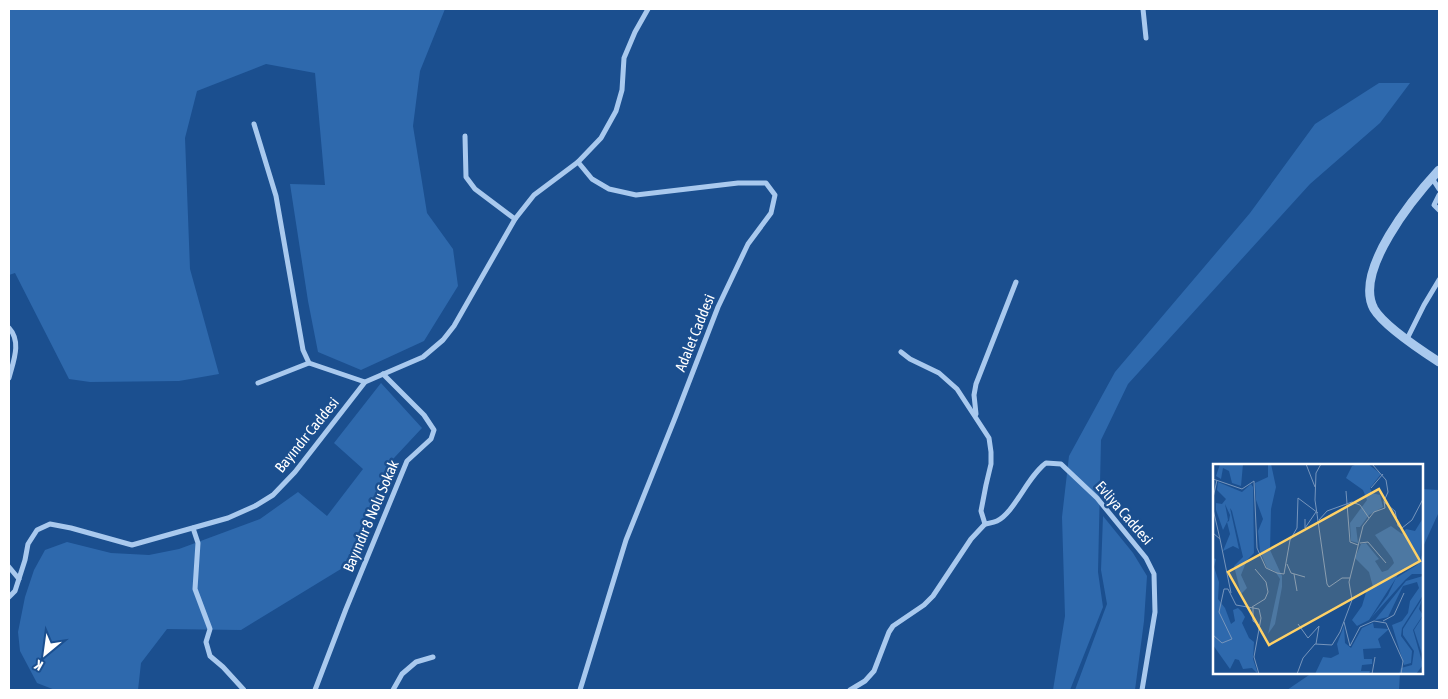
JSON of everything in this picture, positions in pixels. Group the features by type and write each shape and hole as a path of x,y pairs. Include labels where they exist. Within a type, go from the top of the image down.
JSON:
{"street":[{"name":"Bayındır Caddesi","path":"9,597 15,591 28,544 37,530 50,524 132,545 228,518 255,506 273,495 295,472 365,382 422,357 443,340 468,304 515,219 534,195 578,162 601,138 616,111 622,90 624,58 635,32 648,9"},
{"path":"1143,9 1146,38"},
{"path":"254,124 276,196 303,350 309,364"},
{"path":"465,136 466,177 475,189 515,219"},
{"name":"Adalet Caddesi","path":"578,162 592,179 609,189 636,195 738,183 766,183 775,195 771,213 748,244 718,307 626,540 580,690"},
{"path":"1439,170 1392,230 1380,254 1372,278 1370,294 1373,308 1380,318 1439,362"},
{"path":"1432,178 1439,190"},
{"path":"1439,195 1434,205 1439,210"},
{"path":"1407,339 1439,280"},
{"path":"977,417 974,395 976,384 1016,282"},
{"path":"9,328 12,331 17,346 9,378"},
{"path":"850,690 865,681 874,671 893,626 924,605 933,596 972,539 985,524 982,511 991,464 989,438 957,389 939,373 910,359 902,352"},
{"path":"258,383 309,364 365,382"},
{"name":"Bayındır 8 Nolu Sokak","path":"315,690 407,461 431,439 434,430 424,415 383,374"},
{"name":"Evliya Caddesi","path":"985,524 996,521 1005,514 1038,468 1046,463 1061,464 1097,498 1146,558 1154,574 1155,612 1142,690"},
{"path":"193,528 198,543 196,589 210,629 206,642 210,656 244,690"},
{"path":"9,567 19,579"},
{"path":"393,690 402,674 416,662 433,657"}],"shaded area":[{"path":"9,9 445,9 420,71 413,126 427,213 453,249 458,286 424,341 361,370 318,352 290,184 325,185 315,73 266,64 197,91 185,138 190,269 219,374 179,381 90,382 69,379 15,273 9,275"},
{"path":"1379,83 1410,83 1380,123 1310,184 1128,384 1101,440 1098,572 1103,607 1070,690 1053,690 1065,616 1062,517 1069,456 1115,372 1250,213 1315,124"},
{"path":"381,383 422,428 394,458 354,561 241,630 167,629 141,663 138,690 55,690 37,683 20,651 18,632 25,597 34,570 45,550 67,542 111,553 149,555 179,549 260,519 298,492 327,516 363,469 334,443"},
{"path":"1423,489 1439,490 1438,514 1423,547"},
{"path":"1103,516 1133,553 1147,576 1144,621 1135,690 1075,690 1107,604 1101,570"},
{"path":"1311,674 1400,674 1399,690 1287,690"}]}
